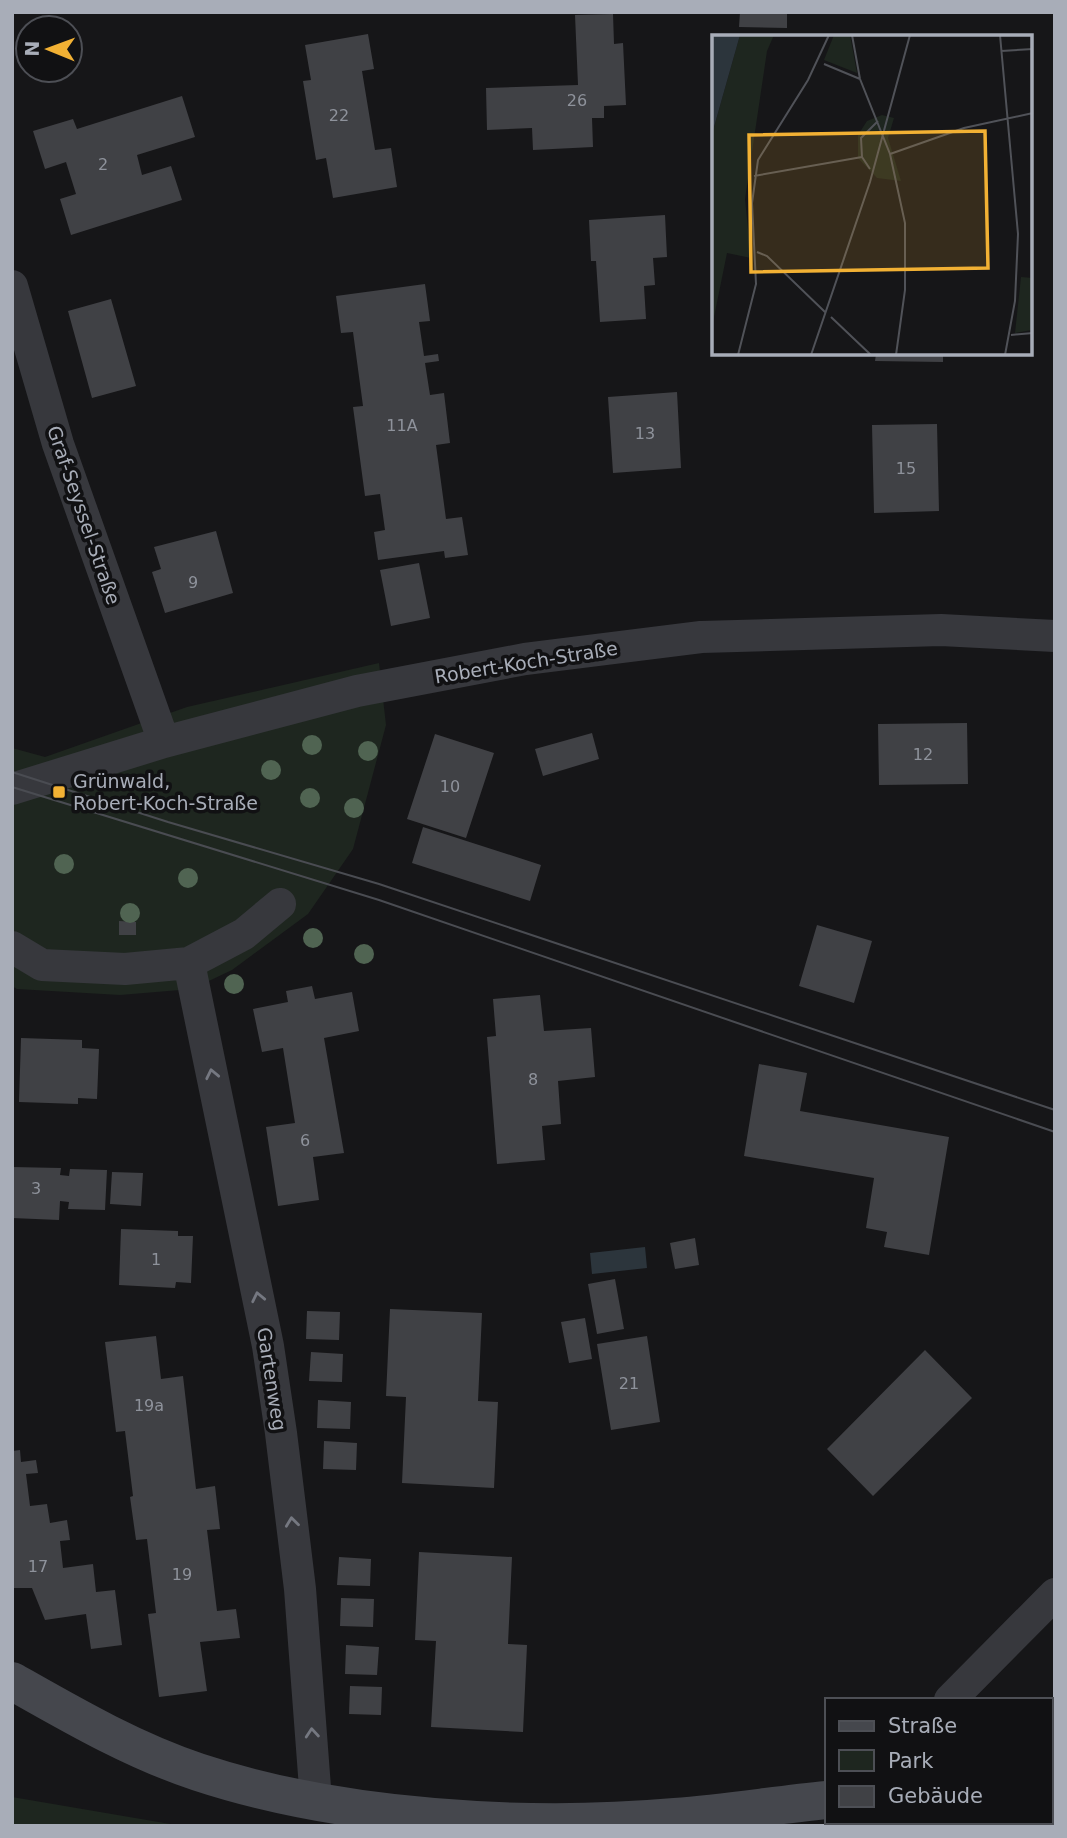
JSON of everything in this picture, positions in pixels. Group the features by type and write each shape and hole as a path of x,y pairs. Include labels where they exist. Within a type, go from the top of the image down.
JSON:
{"main road":[{"path":"12,1681 148,1753 199,1772 316,1801 424,1816 592,1821 674,1817 825,1800"}],"street":[{"name":"Graf-Seyssel-Straße","path":"12,286 58,444 164,742"},
{"name":"Robert-Koch-Straße","path":"12,789 164,742 357,691 525,659 687,639 941,630 1055,636"},
{"path":"12,947 41,965 125,969 189,963 244,934 280,904"},
{"name":"Gartenweg","path":"189,963 268,1346 300,1589 316,1801"},
{"path":"952,1698 1055,1594"}],"green space":[{"path":"379,663 386,725 353,849 308,914 232,970 192,989 120,995 17,989 12,986 12,748 45,757 187,707"},
{"path":"12,1797 182,1826 12,1826"}],"shaded area":[{"path":"645,1247 647,1268 592,1274 590,1253"}],"building":[{"path":"740,12 787,12 787,28 739,27"},
{"path":"613,14 614,44 623,43 626,105 604,106 604,118 592,118 593,147 533,150 532,128 487,130 486,88 578,85 575,15"},
{"path":"368,34 374,69 362,71 375,150 391,148 397,187 333,198 326,158 316,160 303,81 311,80 305,45"},
{"path":"182,96 195,137 137,155 142,175 171,166 182,200 71,235 60,199 76,194 66,162 45,169 33,131 73,119 77,129"},
{"path":"665,215 667,257 653,258 655,285 644,286 646,319 600,322 596,261 591,261 589,220"},
{"path":"425,284 430,321 419,322 424,356 438,354 439,361 425,363 430,395 444,393 450,443 436,445 446,519 462,517 468,555 445,558 444,551 378,560 374,532 385,530 380,494 365,496 353,407 363,406 353,332 341,333 336,296"},
{"path":"111,299 136,386 92,398 68,311"},
{"path":"876,355 943,355 943,362 875,361"},
{"path":"677,392 681,468 613,473 608,397"},
{"path":"937,424 939,511 874,513 872,425"},
{"path":"216,531 233,593 165,613 152,572 161,569 154,547"},
{"path":"419,563 430,618 391,626 380,570"},
{"path":"967,723 968,784 879,785 878,724"},
{"path":"592,733 599,759 543,776 535,749"},
{"path":"435,734 494,753 466,838 407,819"},
{"path":"423,827 541,865 530,901 412,863"},
{"path":"119,921 136,922 136,935 119,935"},
{"path":"817,925 872,941 854,1003 799,986"},
{"path":"312,986 315,999 352,992 359,1031 324,1038 344,1153 313,1157 319,1200 278,1206 266,1127 295,1123 283,1048 262,1052 253,1009 288,1002 286,991"},
{"path":"540,995 544,1031 591,1028 595,1077 558,1081 561,1124 542,1126 545,1160 497,1164 487,1037 496,1036 493,999"},
{"path":"21,1038 82,1040 82,1048 99,1049 97,1099 78,1098 78,1104 19,1102"},
{"path":"759,1064 807,1073 800,1111 949,1137 929,1255 884,1247 887,1232 866,1228 874,1178 744,1156"},
{"path":"12,1167 61,1168 60,1175 69,1176 70,1169 107,1170 105,1210 68,1209 69,1202 60,1201 59,1220 12,1218"},
{"path":"112,1172 143,1173 141,1206 110,1204"},
{"path":"121,1229 178,1231 178,1236 193,1236 191,1283 176,1282 175,1288 119,1285"},
{"path":"695,1238 699,1265 675,1269 670,1243"},
{"path":"615,1279 624,1329 597,1334 588,1284"},
{"path":"390,1309 482,1313 478,1401 498,1402 494,1488 402,1483 406,1397 386,1396"},
{"path":"307,1311 340,1312 339,1340 306,1339"},
{"path":"585,1318 592,1359 569,1363 561,1322"},
{"path":"156,1336 161,1379 183,1376 196,1489 215,1486 220,1529 207,1530 217,1611 236,1609 240,1638 200,1642 207,1691 159,1697 148,1614 156,1613 147,1539 136,1540 125,1431 116,1432 105,1342"},
{"path":"647,1336 660,1422 611,1430 597,1344"},
{"path":"925,1350 972,1398 873,1496 827,1449"},
{"path":"311,1352 343,1354 342,1382 309,1381"},
{"path":"318,1400 351,1402 350,1429 317,1428"},
{"path":"324,1441 357,1443 356,1470 323,1469"},
{"path":"20,1450 21,1462 36,1460 38,1473 26,1474 30,1506 47,1504 50,1523 67,1520 70,1540 60,1541 63,1568 93,1564 96,1592 115,1590 122,1645 91,1649 86,1614 45,1620 32,1588 12,1588 12,1451"},
{"path":"419,1552 512,1557 508,1644 527,1645 523,1732 431,1727 436,1641 415,1640"},
{"path":"339,1557 371,1559 370,1586 337,1585"},
{"path":"341,1598 374,1599 373,1627 340,1626"},
{"path":"346,1645 379,1647 377,1675 345,1674"},
{"path":"350,1686 382,1687 381,1715 349,1714"}],"tram line":[{"path":"12,772 168,822 379,884 1055,1110"},
{"path":"12,787 379,900 1055,1132"}],"place":[{"name":"Grünwald, Robert-Koch-Straße","path":"59,792"}]}
